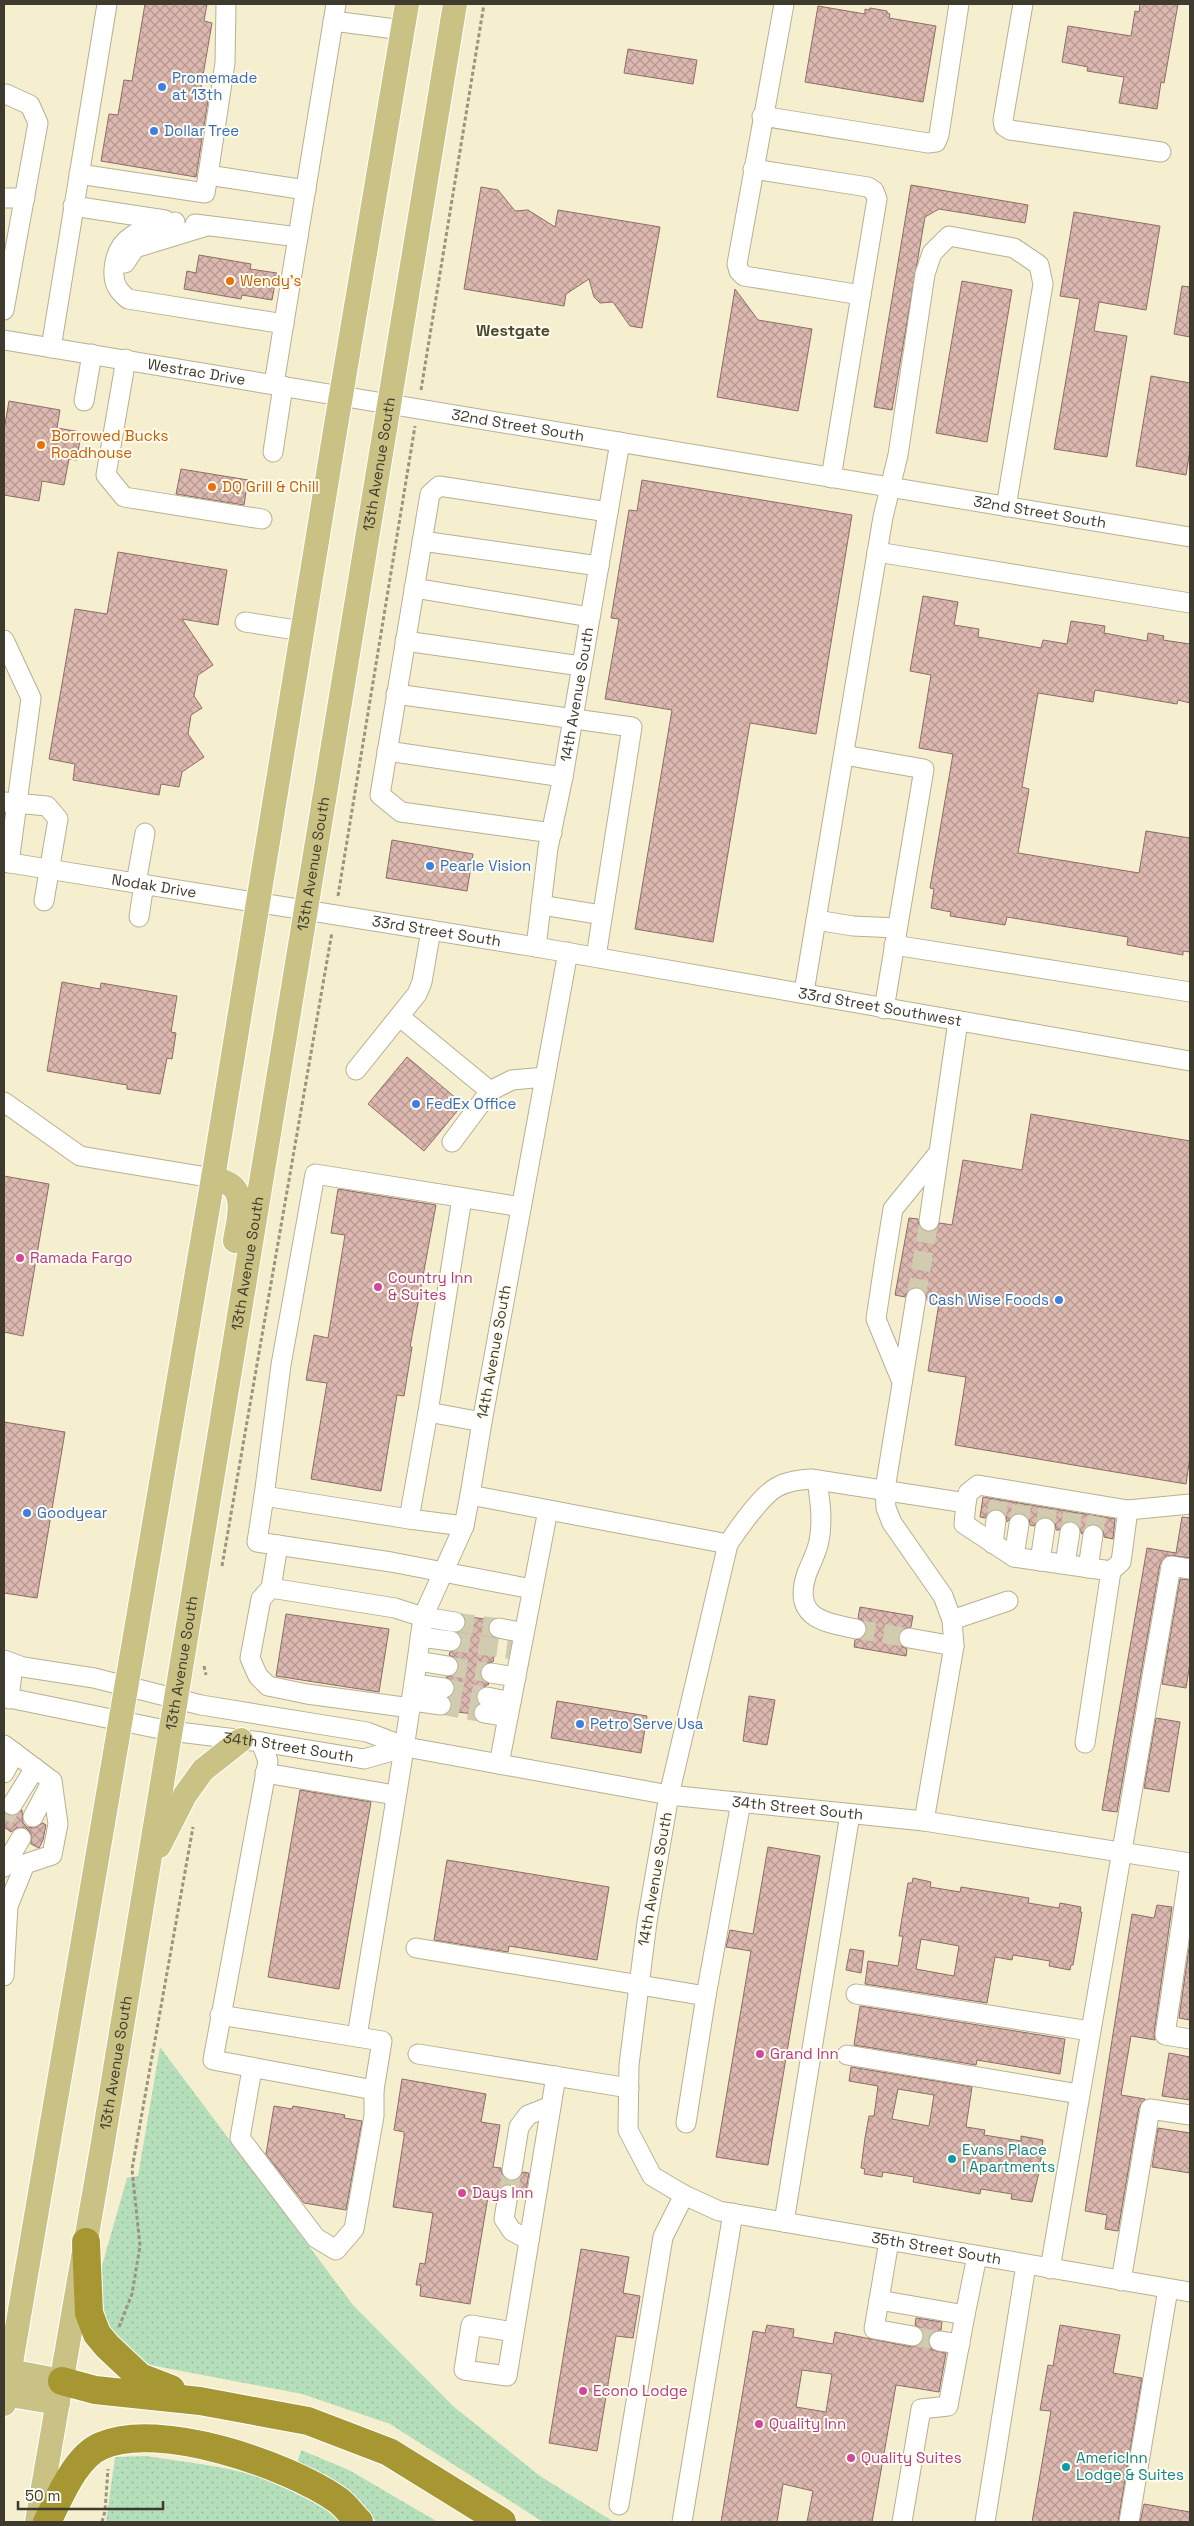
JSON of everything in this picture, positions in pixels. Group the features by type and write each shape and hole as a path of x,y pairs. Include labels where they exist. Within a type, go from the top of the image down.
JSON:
{"highway":[{"path":"86,2242 89,2313 98,2334 107,2346 140,2377 200,2401"},
{"path":"60,2392 95,2390 200,2401 308,2421 389,2452 502,2522"},
{"path":"47,2522 73,2470 99,2446 130,2438 179,2441 268,2464 306,2481 340,2501 359,2522"}],"main road":[{"path":"60,2392 4,2397 7,2370 213,1178 407,4"},
{"name":"13th Avenue South","path":"37,2522 86,2242 455,4"},
{"path":"213,1178 232,1186 238,1196 240,1211 230,1270 230,1370"},
{"path":"147,1870 184,1795 203,1770 251,1741"},
{"path":"7,2370 60,2392"}],"street":[{"path":"51,348 107,4"},
{"path":"79,174 205,193 225,64 226,4"},
{"path":"784,4 762,116 737,264 739,271 744,276 861,295"},
{"path":"762,116 928,144 936,142 939,135 959,4"},
{"path":"1023,4 1003,120 1004,126 1010,130 1161,152"},
{"path":"272,452 284,324 335,13 403,30"},
{"path":"4,95 6,94 30,105 38,123 4,310"},
{"path":"753,169 868,187 874,191 877,199 831,478"},
{"path":"208,175 306,190"},
{"path":"4,198 24,198"},
{"path":"73,206 175,222 298,237"},
{"path":"175,222 144,229 124,240 115,257 113,277 117,290 128,299 284,324"},
{"path":"207,226 135,248 125,264 124,275 127,284 132,289 228,306 242,318"},
{"path":"804,992 877,552 898,455 925,274 932,253 949,236 1014,248 1039,265 1044,284 1006,507"},
{"name":"Westrac Drive","path":"4,340 389,403"},
{"path":"84,401 92,354"},
{"path":"126,359 106,475 124,497 262,519"},
{"name":"32nd Street South","path":"389,403 1006,507 1190,532"},
{"name":"14th Avenue South","path":"536,947 552,833 620,442"},
{"path":"552,833 402,812 380,795 430,494 439,486 608,512"},
{"path":"422,540 599,566"},
{"path":"877,552 1190,602"},
{"path":"414,588 590,617"},
{"path":"245,622 302,631"},
{"path":"4,640 31,698 10,802 6,863"},
{"path":"405,641 581,666"},
{"path":"396,694 632,728 596,957"},
{"path":"387,751 563,777"},
{"path":"844,755 924,769 884,1009"},
{"path":"10,802 47,806 58,819 44,901"},
{"path":"139,917 145,833"},
{"name":"Nodak Drive","path":"6,863 305,909"},
{"path":"541,905 602,915"},
{"name":"33rd Street South","path":"305,909 334,916 568,952"},
{"path":"816,920 853,926 896,937 1190,992"},
{"path":"356,1070 417,994 422,982 431,930"},
{"name":"14th Avenue South","path":"357,2037 395,1795 406,1747 423,1617 464,1526 568,952"},
{"name":"33rd Street Southwest","path":"568,952 804,992 884,1009 1190,1061"},
{"path":"400,1016 490,1091"},
{"path":"929,1221 937,1155 958,1021"},
{"path":"452,1142 490,1091 512,1080 545,1077"},
{"path":"4,1102 80,1156 213,1178"},
{"path":"903,1383 876,1319 882,1274 893,1209 937,1155"},
{"path":"521,1207 315,1174 281,1365 257,1542 442,1572 532,1589"},
{"path":"409,1519 462,1198"},
{"path":"916,1298 885,1490 886,1508 892,1523 943,1596 952,1620 954,1646 924,1821"},
{"path":"428,1412 482,1422"},
{"name":"14th Avenue South","path":"684,2196 652,2176 628,2130 629,2066 647,1922 669,1795 728,1544 746,1519 775,1488 793,1480 817,1480 966,1504"},
{"path":"817,1480 821,1505 819,1543 806,1576 803,1600 807,1610 815,1618 831,1624 856,1629"},
{"path":"1111,1571 1014,1557 964,1524 968,1493 978,1485 999,1493 1098,1510 1128,1510 1190,1504"},
{"path":"470,1495 728,1544"},
{"path":"264,1496 464,1526"},
{"path":"499,1764 548,1510"},
{"path":"1085,1743 1111,1571 1121,1562 1128,1510"},
{"path":"993,1544 996,1520"},
{"path":"1014,1557 1019,1524"},
{"path":"1040,1561 1045,1528"},
{"path":"1065,1564 1070,1532"},
{"path":"1088,1568 1093,1536"},
{"path":"278,1545 271,1588 261,1599 250,1658 258,1676 268,1686 307,1694 413,1698 442,1697"},
{"path":"1050,2269 1171,1566 1190,1569"},
{"path":"271,1588 395,1608 423,1617 455,1622"},
{"path":"952,1620 1008,1601"},
{"path":"499,1628 524,1632"},
{"path":"420,1637 451,1641"},
{"path":"909,1638 954,1646"},
{"path":"418,1661 448,1666"},
{"path":"6,1698 9,1662"},
{"name":"34th Street South","path":"9,1662 126,1686 201,1705 367,1732 406,1747 669,1795 924,1821 1190,1864"},
{"path":"491,1673 516,1677"},
{"name":"34th Street South","path":"6,1698 170,1731 251,1741 364,1759 406,1747"},
{"path":"486,1705 509,1710"},
{"path":"251,1741 268,1761 213,2060 252,2069 374,2090"},
{"path":"4,1773 9,1749 52,1781 58,1824 52,1855 14,1862"},
{"path":"12,1805 35,1768"},
{"path":"265,1772 395,1795"},
{"path":"33,1817 52,1781"},
{"path":"686,2123 706,1996 741,1802"},
{"path":"784,2222 850,1814"},
{"path":"4,1976 8,1906 14,1862 21,1838"},
{"path":"1190,1864 1165,2035 1190,2039"},
{"path":"416,1948 706,1996"},
{"path":"856,1994 1090,2031"},
{"path":"220,2015 382,2042 374,2090 374,2116 354,2229 336,2250 316,2238 240,2138 252,2069"},
{"path":"418,2054 628,2088"},
{"path":"847,2055 1079,2094"},
{"path":"514,2332 556,2076"},
{"path":"512,2170 519,2126 528,2115 551,2106"},
{"path":"1121,2281 1150,2109 1190,2116"},
{"path":"508,2195 504,2219 512,2231 529,2240"},
{"path":"619,2505 663,2237 684,2196"},
{"name":"35th Street South","path":"684,2196 719,2211 1190,2292"},
{"path":"682,2522 733,2213"},
{"path":"889,2241 874,2329 913,2336"},
{"path":"902,2522 921,2409 948,2406 977,2256"},
{"path":"985,2522 1026,2265"},
{"path":"1129,2522 1168,2289"},
{"path":"879,2300 965,2315"},
{"path":"939,2340 960,2344"}],"path":[{"path":"423,382 484,4"},
{"path":"221,1568 334,916 414,433"},
{"path":"206,1656 204,1666 206,1675"},
{"path":"116,2331 124,2319 132,2294 140,2246 132,2169 194,1821"},
{"path":"102,2522 105,2511 108,2464"}],"green space":[{"path":"160,2047 353,2305 453,2406 540,2476 614,2522 543,2522 390,2424 302,2394 150,2365 131,2355 100,2317 97,2283 127,2178 138,2176"},
{"path":"301,2450 349,2470 438,2522 377,2522 343,2489 297,2464"},
{"path":"146,2456 223,2468 274,2482 298,2492 320,2505 340,2522 106,2522 115,2457"}],"building":[{"name":"Promemade at 13th","path":"145,4 207,4 204,21 212,23 200,93 209,94 196,177 101,161 109,114 118,115 124,80 132,81"},
{"path":"1140,4 1178,4 1164,83 1161,82 1157,109 1119,103 1124,77 1087,71 1088,67 1062,62 1068,26 1131,36 1135,11 1139,12"},
{"path":"818,6 865,14 865,9 869,10 870,8 887,11 890,14 889,18 936,26 923,102 805,82"},
{"path":"628,49 697,60 693,84 624,73"},
{"path":"911,185 1028,205 1025,223 939,209 925,217 892,410 874,407"},
{"path":"481,187 498,190 515,211 528,210 555,227 558,210 660,227 642,328 630,326 613,302 600,303 594,297 589,279 566,294 564,306 464,289"},
{"path":"1074,212 1160,226 1146,310 1099,302 1094,331 1127,336 1107,457 1054,449 1080,299 1060,296"},
{"name":"Wendy's","path":"199,255 251,264 250,269 277,273 272,300 242,295 241,299 184,289 187,271 196,273"},
{"path":"962,281 1012,290 987,442 936,433"},
{"path":"1182,286 1190,287 1190,337 1174,334"},
{"path":"735,289 758,320 812,329 798,411 717,397"},
{"path":"1151,376 1190,383 1190,450 1186,475 1136,466"},
{"name":"Borrowed Bucks Roadhouse","path":"9,401 60,410 57,428 81,432 77,460 69,459 64,485 42,481 39,501 4,495 4,430"},
{"name":"DQ Grill & Chill","path":"181,469 248,480 244,505 176,494"},
{"path":"642,480 852,515 816,734 750,723 713,942 635,929 672,710 605,699 619,619 611,618 629,510 637,511"},
{"path":"118,552 227,570 218,625 182,619 213,665 198,675 194,696 202,708 191,715 188,734 204,757 182,772 179,787 161,784 159,795 73,780 75,764 49,759 75,609 107,614"},
{"path":"923,596 958,602 954,625 979,629 978,637 1041,648 1043,640 1067,644 1071,621 1105,626 1104,633 1147,641 1148,633 1164,636 1163,640 1190,644 1190,703 1178,700 1177,704 1095,690 1093,702 1038,693 1022,787 1029,789 1018,853 1139,873 1146,831 1190,838 1190,952 1183,951 1183,955 1127,945 1128,937 1007,917 1005,925 950,916 951,912 931,908 934,889 930,888 953,754 919,748 931,675 910,671"},
{"name":"Pearle Vision","path":"392,840 473,854 467,891 386,878"},
{"path":"62,982 100,989 101,983 177,996 171,1032 176,1033 172,1059 167,1058 160,1094 127,1089 127,1085 47,1071"},
{"name":"FedEx Office","path":"407,1057 463,1104 424,1151 368,1104"},
{"name":"Cash Wise Foods","path":"1031,1114 1190,1141 1190,1457 1186,1484 955,1445 966,1377 928,1371 939,1303 927,1300 926,1294 917,1287 908,1291 905,1297 895,1295 909,1218 918,1219 919,1226 927,1232 934,1231 940,1223 952,1225 963,1160 1022,1170"},
{"name":"Ramada Fargo","path":"4,1176 49,1184 23,1336 4,1332"},
{"name":"Country Inn & Suites","path":"338,1189 436,1205 410,1347 412,1347 404,1396 397,1395 381,1491 311,1479 327,1383 306,1380 314,1335 328,1338 345,1235 331,1233"},
{"name":"Goodyear","path":"4,1422 65,1432 37,1598 4,1593"},
{"path":"983,1497 1115,1519 1113,1539 1104,1537 1103,1530 1095,1524 1088,1525 1082,1534 1077,1524 1072,1521 1066,1522 1059,1530 1056,1530 1055,1523 1047,1517 1040,1518 1034,1526 1030,1525 1029,1519 1021,1513 1014,1514 1007,1522 1006,1515 998,1509 991,1510 985,1518 980,1517"},
{"path":"1182,1517 1190,1518 1190,1558 1167,1555 1160,1564 1117,1812 1102,1810 1147,1548 1176,1553"},
{"path":"1180,1579 1190,1580 1190,1663 1186,1688 1162,1684"},
{"path":"860,1607 913,1616 911,1627 901,1630 898,1637 901,1646 907,1649 906,1656 854,1647 855,1640 864,1637 867,1631 864,1621 858,1618"},
{"path":"286,1614 389,1629 379,1692 276,1676"},
{"path":"464,1616 491,1620 488,1631 497,1639 493,1662 487,1663 480,1671 481,1677 489,1684 478,1690 476,1695 478,1704 475,1706 473,1714 450,1711 452,1706 449,1698 455,1690 455,1684 446,1677 452,1676 459,1668 455,1658 449,1655 450,1652 460,1648 462,1643 458,1633 466,1624"},
{"path":"749,1696 775,1700 767,1745 743,1741"},
{"path":"557,1701 647,1716 641,1753 551,1738"},
{"path":"1156,1718 1180,1722 1169,1792 1144,1788"},
{"path":"300,1790 371,1802 339,1989 268,1977"},
{"path":"22,1810 23,1823 27,1827 34,1828 43,1823 46,1825 39,1848 31,1844 31,1833 26,1828 16,1828 11,1832 4,1827 4,1812 12,1816"},
{"name":"Grand Inn","path":"768,1847 820,1856 768,2165 716,2157 751,1951 726,1947 730,1930 753,1934"},
{"path":"447,1860 609,1887 597,1960 509,1946 508,1952 434,1940"},
{"path":"913,1878 931,1882 930,1887 960,1892 961,1887 1029,1898 1028,1903 1059,1908 1060,1903 1081,1907 1080,1912 1082,1912 1073,1965 1071,1965 1070,1970 1049,1966 1050,1961 1013,1955 1012,1960 995,1957 987,2003 865,1984 868,1961 898,1966 903,1936 899,1936 908,1883 912,1883","holes":["921,1939 959,1946 954,1976 916,1969"]},
{"path":"1157,1905 1172,1907 1154,2033 1155,2040 1131,2036 1121,2095 1145,2099 1139,2107 1118,2231 1105,2229 1107,2215 1085,2211 1132,1914 1154,1918"},
{"path":"1190,1941 1190,2020 1179,2018"},
{"path":"850,1949 864,1951 861,1973 846,1970"},
{"path":"860,2006 1065,2039 1060,2074 977,2060 976,2065 854,2045"},
{"path":"1169,2053 1190,2057 1190,2100 1162,2096"},
{"name":"Evans Place I Apartments","path":"851,2067 972,2087 966,2127 985,2130 984,2135 1021,2141 1021,2136 1043,2140 1040,2168 1032,2202 1011,2199 1012,2194 981,2189 980,2194 913,2182 914,2177 883,2172 882,2177 864,2174 865,2169 861,2168 865,2138 869,2116 874,2116 878,2086 849,2081","holes":["898,2089 934,2095 929,2126 892,2119"]},
{"name":"Days Inn","path":"402,2079 486,2094 481,2122 500,2125 493,2167 501,2168 502,2174 510,2181 516,2180 523,2172 529,2173 525,2197 519,2197 515,2187 509,2184 500,2188 497,2193 489,2191 470,2304 420,2296 421,2285 416,2285 420,2263 425,2264 433,2213 393,2207 404,2137 404,2132 394,2130"},
{"path":"274,2106 292,2109 293,2106 345,2115 344,2118 362,2121 346,2210 304,2203 266,2154"},
{"path":"1158,2128 1190,2133 1190,2173 1152,2167"},
{"name":"Econo Lodge","path":"581,2249 629,2257 623,2293 640,2296 633,2338 616,2336 597,2451 549,2443"},
{"path":"916,2318 942,2322 941,2330 930,2334 928,2340 932,2350 946,2353 939,2392 896,2385 872,2522 807,2522 813,2491 783,2484 777,2522 721,2522 753,2331 765,2333 767,2325 794,2329 793,2337 833,2344 835,2332 912,2347 921,2344 924,2338 921,2328 915,2325","holes":["802,2370 832,2374 826,2412 796,2407"]},
{"name":"AmericInn Lodge & Suites","path":"1060,2325 1120,2335 1113,2373 1142,2378 1118,2522 1032,2522 1051,2411 1040,2410 1048,2365 1053,2366"},
{"path":"1144,2504 1190,2512 1190,2522 1140,2522"}],"tunnel":[{"path":"916,1298 929,1221"},
{"path":"996,1520 999,1499"},
{"path":"1019,1524 1022,1502"},
{"path":"1045,1528 1048,1506"},
{"path":"1070,1532 1073,1510"},
{"path":"1093,1535 1097,1514"},
{"path":"455,1622 499,1628"},
{"path":"856,1629 909,1638"},
{"path":"451,1641 521,1651"},
{"path":"448,1666 491,1673"},
{"path":"444,1688 487,1697"},
{"path":"441,1705 484,1713"},
{"path":"4,1819 12,1805"},
{"path":"508,2195 512,2170"},
{"path":"913,2336 939,2341"}],"place":[{"name":"Promemade at 13th","path":"162,87"},
{"name":"Dollar Tree","path":"154,131"},
{"name":"Wendy's","path":"230,281"},
{"name":"Borrowed Bucks Roadhouse","path":"41,445"},
{"name":"DQ Grill & Chill","path":"212,487"},
{"name":"Pearle Vision","path":"430,866"},
{"name":"FedEx Office","path":"416,1104"},
{"name":"Ramada Fargo","path":"20,1258"},
{"name":"Country Inn & Suites","path":"378,1287"},
{"name":"Cash Wise Foods","path":"1059,1300"},
{"name":"Goodyear","path":"27,1513"},
{"name":"Petro Serve Usa","path":"580,1724"},
{"name":"Grand Inn","path":"760,2054"},
{"name":"Evans Place I Apartments","path":"952,2159"},
{"name":"Days Inn","path":"462,2193"},
{"name":"Econo Lodge","path":"583,2391"},
{"name":"Quality Inn","path":"759,2424"},
{"name":"Quality Suites","path":"851,2458"},
{"name":"AmericInn Lodge & Suites","path":"1066,2467"}],"district":[{"name":"Westgate","path":"513,330"}]}
